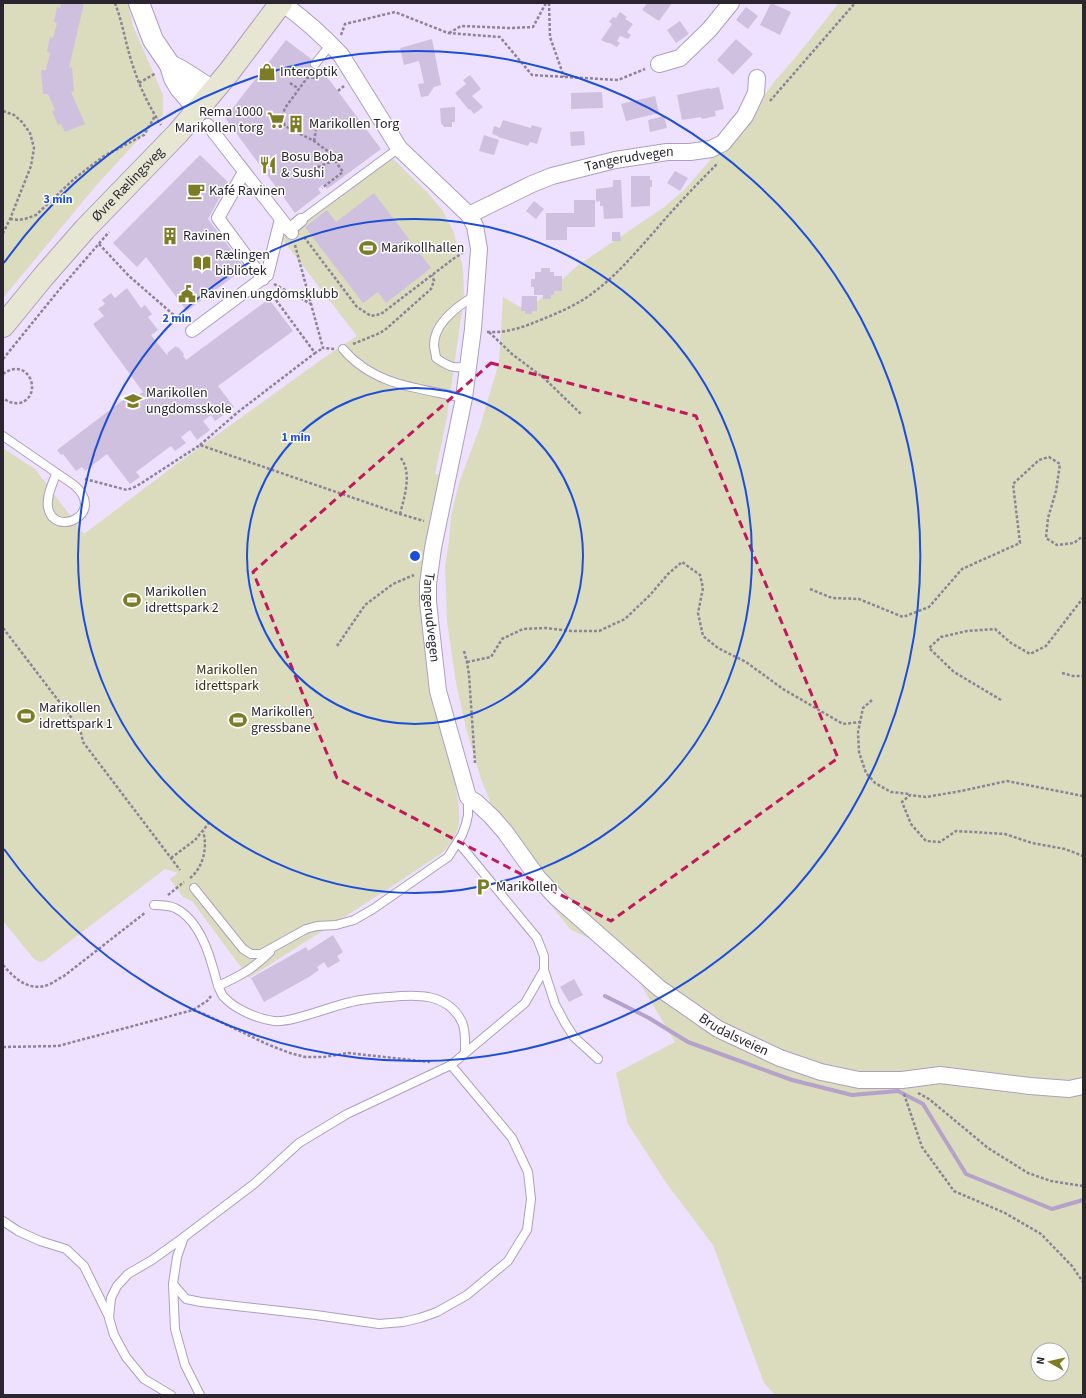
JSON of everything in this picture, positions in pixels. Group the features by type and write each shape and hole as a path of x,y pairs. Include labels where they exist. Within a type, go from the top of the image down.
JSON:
{"main road":[{"name":"Øvre Rælingsveg","path":"3,326 64,252 110,201 178,132 203,117 213,91 282,3"}],"street":[{"path":"139,3 153,40 161,70 174,78 180,88 280,219 294,227"},
{"name":"Tangerudvegen","path":"282,3 335,42 341,55 399,148 469,215 476,226 479,249 476,294 481,331 469,366 430,569 428,602 438,691 468,797"},
{"path":"659,64 680,58 709,30 731,3"},
{"path":"161,70 180,70 213,91"},
{"name":"Tangerudvegen","path":"469,215 532,184 552,176 615,160 667,152 690,152 711,149 723,143 745,116 756,93 757,78"},
{"path":"244,172 218,218 263,279"},
{"path":"192,331 267,275 280,219"},
{"name":"Brudalsveien","path":"468,797 492,817 538,878 557,898 658,988 718,1029 780,1058 821,1072 859,1080 902,1080 940,1076 1069,1089 1083,1086"}],"lane":[{"path":"315,64 335,42"},
{"path":"294,227 399,148"},
{"path":"469,366 456,368 445,364 436,358 434,344 437,331 445,320 459,306 476,294"},
{"path":"343,349 360,366 380,378 464,398"},
{"path":"3,436 77,488 84,498 84,511 80,516 68,522 55,518 51,514 48,507 49,496 56,474"},
{"path":"194,888 246,952 255,955 261,954 306,929 317,926 346,923 363,916 448,857 458,842 466,824 468,815 468,797"},
{"path":"458,842 537,938 544,956 544,970 556,1004 565,1023 574,1037 598,1059"},
{"path":"154,906 164,905 174,907 183,913 196,929 208,951 218,986 224,997 238,1008 253,1016 266,1020 278,1021 359,1000 416,994 435,998 450,1007 461,1021 465,1035 465,1052"},
{"path":"218,986 240,976 257,965 276,946"},
{"path":"110,1318 111,1298 116,1286 128,1274 152,1260 254,1184 299,1143 347,1114 451,1065 525,1003 544,970"},
{"path":"173,1284 186,1299 201,1302 316,1315 379,1324 420,1318 437,1312 467,1295 508,1261 527,1230 531,1199 528,1172 512,1138 451,1065"},
{"path":"3,1221 18,1231 40,1241 66,1249 84,1266 110,1318 114,1335 126,1357 144,1380 171,1395"},
{"path":"184,1237 177,1257 173,1284 175,1329 185,1365 200,1395"}],"path":[{"path":"115,3 122,22 132,65 147,102 164,130"},
{"path":"448,33 460,26 510,28 533,27 548,3"},
{"path":"548,3 550,37 564,77"},
{"path":"766,105 855,3"},
{"path":"335,42 345,24 395,12 448,33 500,37 532,75 618,80 659,64"},
{"path":"139,83 161,70"},
{"path":"319,77 307,78 285,108 282,117 286,126 314,141 329,152 343,172 322,188"},
{"path":"290,83 299,89"},
{"path":"3,110 14,115 22,122 30,134 34,148 31,166 3,233"},
{"path":"10,219 19,220 31,218 36,215 74,179 104,156 144,135 155,116"},
{"path":"314,141 316,130"},
{"path":"481,331 510,331 522,328 566,309 593,293 624,265 683,198 722,159"},
{"path":"304,173 335,160"},
{"path":"3,359 59,290 114,226"},
{"path":"294,227 357,307 372,316 380,314 462,253 479,249"},
{"path":"294,227 311,304 323,348"},
{"path":"99,244 129,276 192,331"},
{"path":"85,479 127,490 137,486 200,445 238,412 315,353 323,348 343,349 386,329 431,289 434,281 432,275"},
{"path":"263,279 311,304"},
{"path":"273,296 315,353"},
{"path":"481,331 545,378 582,415"},
{"path":"3,374 8,370 18,369 27,373 32,383 31,394 23,402 13,403 4,400"},
{"path":"200,445 400,514 438,525"},
{"path":"810,589 832,598 858,600 903,617 929,607 962,570 1020,543 1013,484 1039,460 1049,457 1060,464 1056,491 1048,518 1046,538 1057,546 1074,543 1083,536"},
{"path":"400,458 403,461 406,472 406,483 400,514"},
{"path":"467,662 492,657 502,639 523,629 545,628 572,631 599,631 625,619 650,595 668,574 682,562 700,575 703,588 698,613 703,636 718,648 746,662 783,689 843,724 860,722"},
{"path":"337,646 365,605 393,584 430,569"},
{"path":"1001,700 954,672 929,648 941,637 968,631 995,629 1012,643 1030,654 1046,646 1083,598"},
{"path":"3,628 80,729 83,742 180,870"},
{"path":"464,651 467,662 476,768"},
{"path":"1062,673 1073,676 1083,676"},
{"path":"872,700 863,708 858,732 859,752 866,773 875,783 891,792 926,797 961,792 1007,781 1083,796"},
{"path":"910,794 902,802 912,824 926,841 940,842 956,831 1005,834 1032,843 1065,849 1083,856"},
{"path":"170,858 195,840 210,823"},
{"path":"3,965 14,978 26,984 37,987 50,984 64,976 193,876 198,870 203,858 205,839 203,831"},
{"path":"3,1047 58,1046 193,1010 207,1002 218,986"},
{"path":"193,1010 269,1045 305,1057 324,1058 348,1053 451,1065"},
{"path":"902,1080 906,1086 929,1099 988,1148 1028,1173 1051,1181 1083,1186"},
{"path":"905,1099 922,1147 954,1191 1004,1213 1041,1234 1072,1266 1083,1282"}],"highlighted area":[{"path":"491,363 696,416 838,758 611,921 337,778 253,572"}],"green space":[{"path":"3,3 128,3 133,26 163,95 163,115 146,131 94,188 3,298"},
{"path":"839,3 1083,3 1083,1395 775,1395 764,1383 713,1245 667,1184 628,1124 616,1073 675,1042 622,953 571,930 523,871 496,816 481,779 466,728 456,683 447,621 445,566 451,516 459,483 480,427 499,362 503,297 527,311 577,266 663,208 685,189 755,109 774,82"},
{"name":"Marikollen idrettspark","path":"386,152 427,192 443,211 454,233 463,268 464,296 447,417 435,474 442,475 421,601 423,633 430,680 458,800 459,822 455,835 451,843 442,853 249,978 192,901 183,897 170,879 178,873 165,869 44,961 40,962 34,959 3,921 3,448 35,469 84,534 178,463 325,357 357,336 279,235"}],"building":[{"path":"61,3 84,3 69,68 72,67 74,91 71,92 85,124 65,132 61,124 58,125 52,111 55,110 48,94 43,94 41,70 46,70 50,53 47,52 50,37 53,38 57,23 54,22 57,7 60,8"},
{"path":"647,3 672,3 659,21 642,10"},
{"path":"771,3 791,12 780,35 760,25"},
{"path":"746,7 758,16 748,29 736,20"},
{"path":"620,12 627,17 625,19 633,24 627,32 631,35 628,39 620,36 617,41 620,43 617,47 601,40 612,24 609,22 613,17 616,18"},
{"path":"680,21 689,34 676,43 667,30"},
{"path":"432,39 441,85 434,87 428,96 421,97 418,84 424,83 419,61 404,65 400,48"},
{"path":"736,39 753,54 733,75 717,60"},
{"name":"Marikollen Torg","path":"286,40 310,58 331,82 381,149 327,189 324,184 321,186 318,189 321,193 295,213 225,118"},
{"path":"470,75 481,89 472,96 483,107 474,114 455,93 466,84 463,80"},
{"path":"719,87 724,109 715,111 716,116 702,119 701,117 682,120 677,95"},
{"path":"602,92 603,108 571,109 571,93"},
{"path":"655,96 659,113 626,121 621,104"},
{"path":"455,107 455,122 452,122 452,127 444,127 441,123 440,108"},
{"path":"664,116 667,128 650,132 648,120"},
{"path":"503,120 531,128 532,125 542,128 537,144 530,142 528,146 492,134 494,126 500,128"},
{"path":"584,131 585,145 571,146 570,132"},
{"path":"484,135 499,140 494,155 479,151"},
{"name":"Ravinen","path":"200,155 228,182 208,219 245,268 187,311 146,257 137,267 113,243"},
{"path":"675,171 688,178 680,191 667,183"},
{"path":"631,176 650,176 650,180 652,180 652,187 650,187 650,206 631,207"},
{"path":"613,180 621,180 623,218 604,219 603,206 600,206 600,201 596,202 596,189 613,187"},
{"name":"Marikollhallen","path":"374,193 431,268 386,303 378,292 363,303 305,227 327,210 336,222"},
{"path":"574,200 595,200 595,227 567,227 567,240 546,240 546,213 574,213"},
{"path":"534,201 544,209 536,219 526,211"},
{"path":"612,232 620,232 621,241 612,241"},
{"path":"541,268 550,268 550,272 554,272 554,276 562,276 562,291 554,291 554,295 551,295 551,299 543,299 543,295 534,295 534,287 531,287 531,279 535,279 535,272 541,272"},
{"name":"Marikollen ungdomsskole","path":"127,288 141,308 145,305 152,314 148,317 158,330 151,335 167,355 167,353 176,346 184,354 183,356 186,360 269,299 293,331 218,386 234,407 215,421 211,415 203,421 210,430 197,440 190,430 181,437 186,443 175,451 171,446 136,472 140,477 130,484 107,454 85,471 82,467 76,471 63,454 61,455 57,450 131,394 135,398 143,392 93,324 104,316 98,309 105,304 102,300 111,293 115,298"},
{"path":"522,296 537,296 537,311 532,311 532,314 525,314 525,311 521,311"},
{"path":"333,935 343,952 337,956 340,961 328,968 324,962 317,967 319,970 309,977 264,1002 251,978 306,947 308,951"},
{"path":"574,979 583,995 569,1002 560,987"}],"waterway":[{"path":"605,996 649,1018 688,1042 792,1080 852,1095 898,1091 923,1104 966,1174 1052,1209 1083,1200"}],"place":[{"name":"Interoptik","path":"267,72"},
{"name":"Rema 1000 Marikollen torg","path":"276,120"},
{"name":"Marikollen Torg","path":"296,124"},
{"name":"Bosu Boba & Sushi","path":"268,165"},
{"name":"Kafé Ravinen","path":"196,191"},
{"name":"Ravinen","path":"170,236"},
{"name":"Marikollhallen","path":"368,248"},
{"name":"Rælingen bibliotek","path":"202,263"},
{"name":"Ravinen ungdomsklubb","path":"187,294"},
{"name":"Marikollen ungdomsskole","path":"133,401"},
{"name":"Marikollen idrettspark 2","path":"132,600"},
{"name":"Marikollen idrettspark 1","path":"26,716"},
{"name":"Marikollen gressbane","path":"238,720"},
{"name":"Marikollen","path":"483,887"}]}
